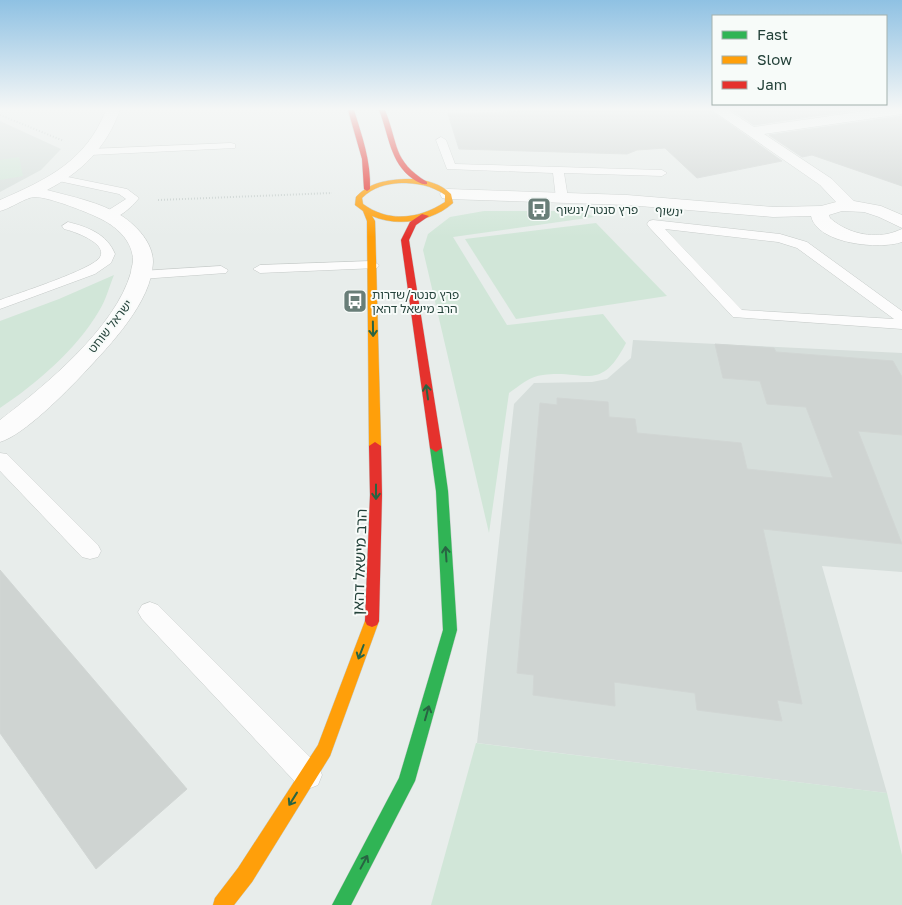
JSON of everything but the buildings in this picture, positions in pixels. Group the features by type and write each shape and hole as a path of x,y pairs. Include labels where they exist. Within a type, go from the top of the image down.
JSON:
{"street":[{"path":"0,206 34,192 58,178 90,152"},
{"path":"364,152 368,172 365,190 394,181 425,183"},
{"path":"342,905 407,781 450,630 442,491 405,240 413,224 446,201 439,187 409,176 398,162 396,152"},
{"path":"782,152 826,182 850,206 885,213 902,224"},
{"name":"הרב מישאל דהאן","path":"222,905 245,875 324,750 372,623 376,495 371,221 358,202 359,197 365,190"},
{"name":"ישראל שוחט","path":"0,433 40,402 87,356 111,329 131,301 142,275 144,256 137,239 124,224 71,202 34,192"},
{"name":"ינשוף","path":"446,201 562,198 627,200 773,212 823,211 829,208 850,206"},
{"name":"ינשוף","path":"446,201 629,208 833,230 855,238 880,240 892,239 902,235"},
{"path":"823,211 820,215 820,220 833,230"},
{"path":"366,212 393,219 425,216"},
{"path":"880,240 895,254"}],"lane":[{"path":"446,152 451,167 662,173"},
{"path":"558,170 562,198"},
{"path":"58,178 123,192 132,196 132,200 108,216"},
{"path":"902,318 802,245 780,238 653,224 738,314 902,324"},
{"path":"0,305 90,271 106,260 108,254 103,243 91,234 68,226"},
{"path":"260,269 372,265"},
{"path":"142,275 221,270"},
{"path":"0,459 90,551"},
{"path":"150,612 308,775"}],"path":[{"path":"132,200 365,190"}],"shaded area":[{"path":"0,152 58,152 41,170 0,192"},
{"path":"633,340 902,353 902,572 822,566 887,793 477,743 514,404 534,383 592,382 607,379 631,358"}],"green space":[{"path":"19,157 23,176 0,180 0,160"},
{"path":"484,211 582,211 594,217 453,237 507,325 603,314 626,343 617,359 608,369 599,374 590,376 558,374 538,376 509,393 489,533 423,250 428,234 450,217"},
{"path":"596,223 667,296 516,319 465,239"},
{"path":"114,275 101,307 90,325 68,352 28,388 0,408 0,321 59,299"},
{"path":"476,743 887,793 902,855 902,905 431,905"}],"traffic: fast":[{"path":"341,905 407,781 450,630 442,491 436,448"}],"traffic: slow":[{"path":"407,181 434,185 448,194 449,203 428,214 404,219 380,217 359,205 359,197 369,189 387,182 407,181"},
{"path":"366,212 371,221 375,446"},
{"path":"222,905 245,875 324,750 372,621"}],"traffic: jam":[{"path":"363,152 367,189"},
{"path":"395,152 404,168 425,183"},
{"path":"425,216 413,224 405,240 436,448"},
{"path":"372,621 376,495 375,446"}],"place":[{"name":"פרץ סנטר/ינשוף","path":"539,209"},
{"name":"פרץ סנטר/שדרות הרב מישאל דהאן","path":"355,301"}]}
